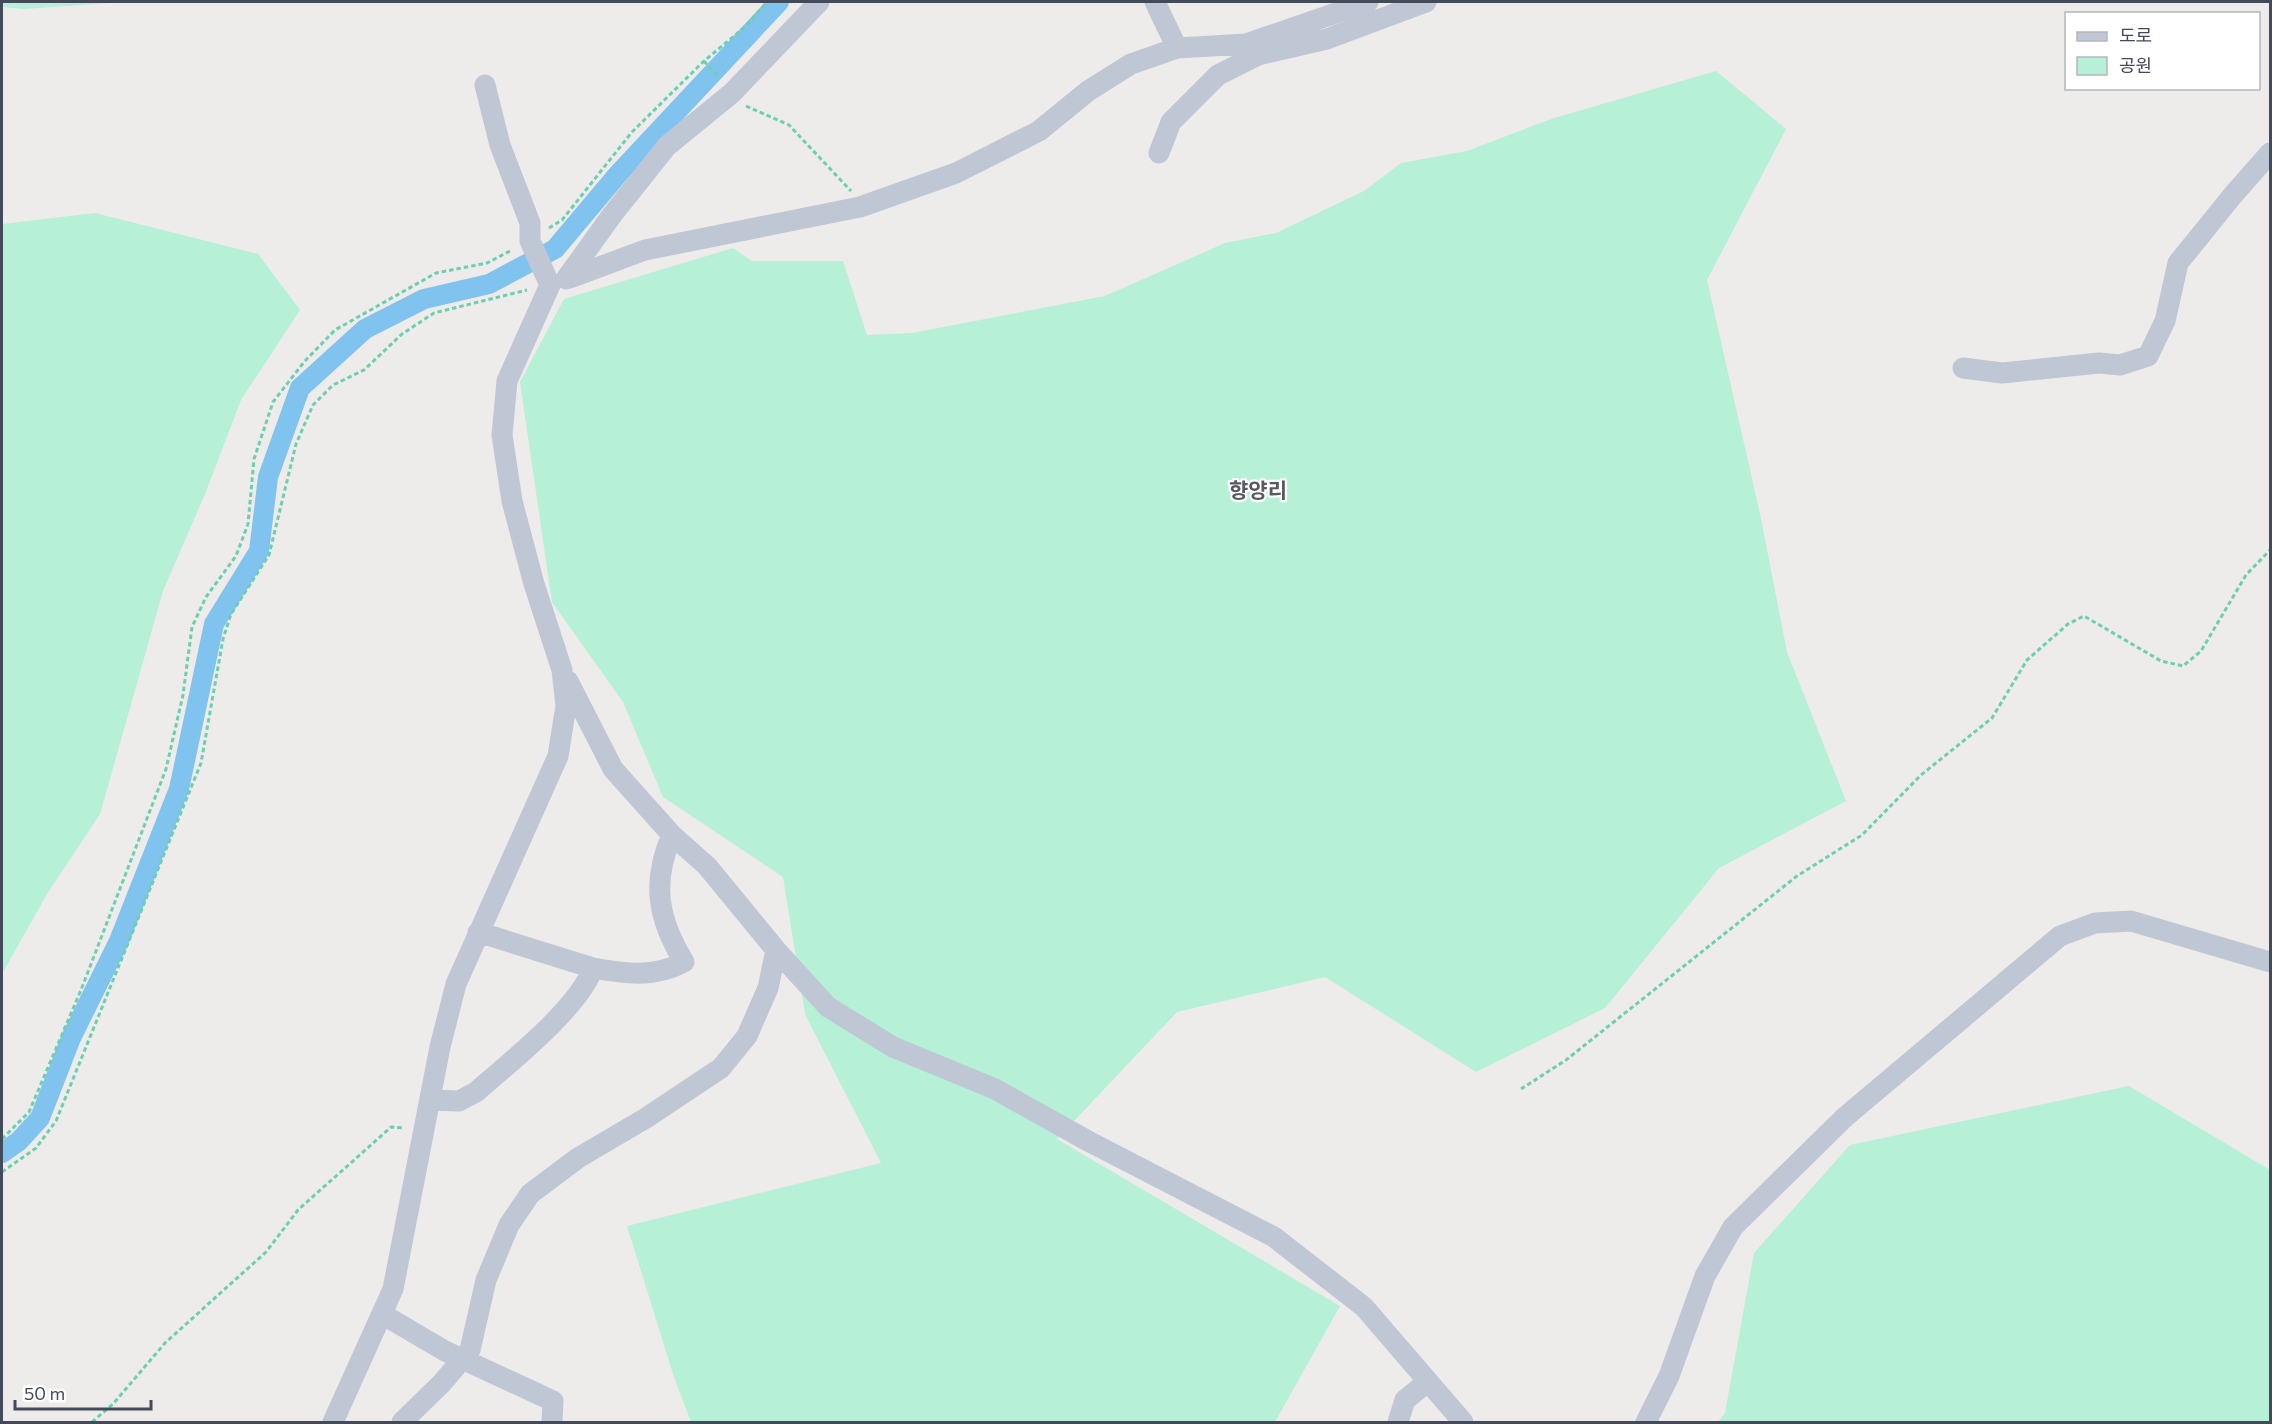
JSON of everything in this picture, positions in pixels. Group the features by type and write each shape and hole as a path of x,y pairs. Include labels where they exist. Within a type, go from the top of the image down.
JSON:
{"street":[{"path":"570,278 612,215 668,146 732,93 819,2"},
{"path":"1155,2 1177,48"},
{"path":"549,285 645,250 860,207 956,173 1039,131 1088,91 1131,64 1177,48 1246,44 1368,2"},
{"path":"1159,153 1171,122 1218,75 1258,55 1327,39 1426,2"},
{"path":"485,86 500,145 530,223 530,242 549,285 507,381 502,435 512,501 534,584 562,670 613,769 672,835 706,866 776,950 828,1007 893,1047 995,1089 1088,1141 1274,1237 1364,1307 1426,1383 1462,1422"},
{"path":"1963,368 2002,373 2099,363 2120,365 2148,356 2165,321 2178,263 2271,153"},
{"path":"333,1422 393,1289 440,1047 456,984 558,756 566,706 562,670"},
{"path":"478,932 593,968 631,975 665,972 684,962 668,935 658,902 665,851 672,835"},
{"path":"1646,1422 1669,1376 1706,1276 1733,1227 1845,1117 2060,936 2095,923 2131,921 2271,962"},
{"path":"402,1422 442,1383 470,1350 486,1280 509,1226 530,1194 578,1158 646,1118 721,1068 747,1036 768,988 776,950"},
{"path":"431,1100 459,1101 476,1092 573,1000 588,983 593,968"},
{"path":"382,1314 445,1351 553,1401 552,1422"},
{"path":"1398,1422 1405,1400 1426,1383"}],"path":[{"path":"2,1139 29,1112 85,980 166,769 183,695 192,627 206,597 236,556 248,524 254,459 273,402 304,362 335,330 436,273 488,263 530,242 562,220 632,132 704,61 745,27 767,2"},
{"path":"732,93 750,109 789,125 848,184 860,207"},
{"path":"2,1172 36,1149 56,1121 170,840 201,763 223,639 231,614 269,555 296,444 313,405 333,385 364,370 402,334 434,314 549,285"},
{"path":"1521,1089 1566,1060 1797,876 1862,835 1921,775 1992,718 2027,660 2068,624 2084,616 2162,661 2183,666 2201,651 2246,574 2271,550"},
{"path":"92,1422 113,1404 165,1343 266,1252 298,1210 391,1127"}],"green space":[{"path":"2,2 125,2 24,9 2,7"},
{"path":"1716,71 1786,129 1707,280 1760,514 1787,652 1846,801 1719,868 1605,1008 1476,1072 1325,977 1177,1012 1057,1139 1340,1306 1275,1422 691,1422 674,1377 627,1226 881,1163 805,1014 783,877 663,797 623,702 552,602 520,382 564,299 733,248 752,261 843,261 867,335 912,333 1105,296 1225,243 1276,233 1364,191 1401,163 1467,151 1551,119"},
{"path":"95,213 258,254 300,310 241,400 205,494 163,591 100,814 47,894 2,974 2,224"},
{"path":"2129,1086 2270,1170 2270,1422 1718,1422 1725,1413 1754,1253 1850,1145"}],"waterway":[{"path":"2,1153 19,1141 40,1118 71,1038 119,941 179,789 214,624 259,551 268,477 300,388 365,329 424,299 489,284 555,249 619,173 779,2"}],"district":[{"name":"향양리","path":"1258,491"}]}
